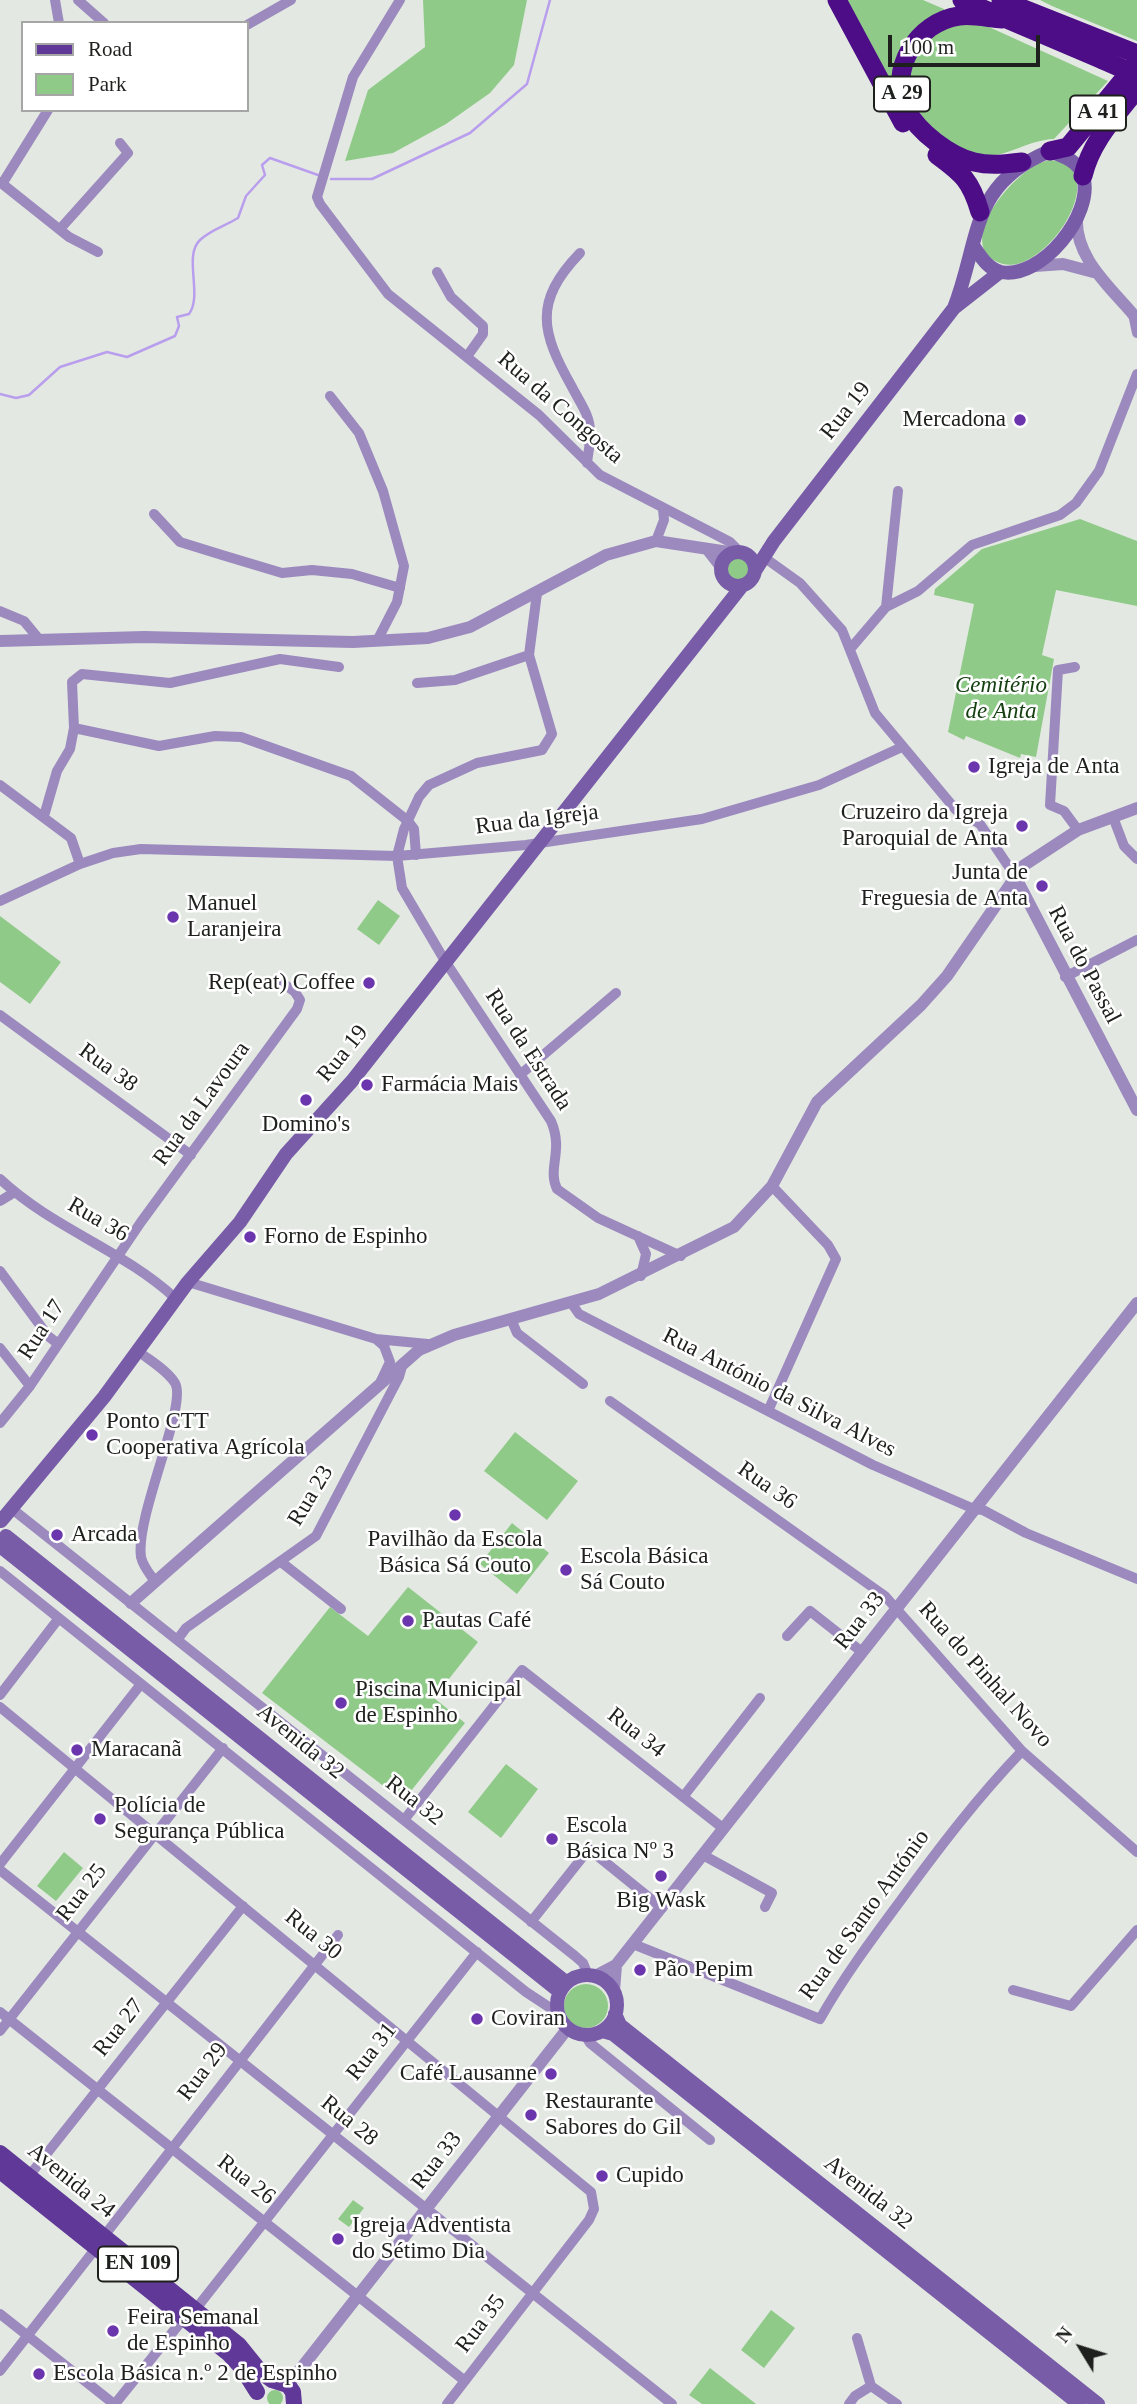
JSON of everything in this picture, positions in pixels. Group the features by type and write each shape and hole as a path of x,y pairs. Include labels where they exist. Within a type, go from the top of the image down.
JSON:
{"highway":[{"name":"A 29","path":"837,0 904,126 963,174 972,187 981,212"},
{"name":"A 29","path":"962,0 1001,10 1137,75"},
{"name":"A 29","path":"1022,162 995,165 972,162 953,153 920,128 907,110 901,88 903,62 914,42 929,27 960,16 1024,5 1137,54"},
{"name":"A 41","path":"1050,151 1068,147 1087,128 1137,63"},
{"name":"A 41","path":"1083,176 1086,162 1099,137 1137,89"}],"main road":[{"path":"1050,151 1071,159 1083,176 1084,198 1077,216 1061,242 1035,266 1017,272 1000,272 985,263 974,247 981,212 997,187 1022,162 1050,151"},
{"name":"Rua 19","path":"954,308 974,247"},
{"name":"Rua 19","path":"755,571 774,541 954,308 1000,272"},
{"name":"Rua 19","path":"740,553 774,541"},
{"path":"740,553 752,561 755,571 751,580 742,586 724,575 726,558 740,553"},
{"name":"Rua 19","path":"719,615 724,575"},
{"name":"Rua 19","path":"1,1520 138,1351 175,1298 240,1222 286,1154 352,1081 536,844 742,586"},
{"path":"1,1520 2,1542"},
{"name":"Avenida 32","path":"2,1542 563,1987"},
{"path":"592,1975 614,1991 615,2014 602,2031 585,2035 568,2028 558,2013 563,1987 592,1975"},
{"name":"Avenida 32","path":"615,2014 620,2025 1098,2404"},
{"name":"Avenida 32","path":"602,2031 612,2034 1079,2404"},
{"name":"Avenida 24","path":"0,2153 100,2242"},
{"name":"Avenida 24","path":"0,2171 100,2242 189,2314 242,2368 257,2398 272,2380"},
{"name":"Avenida 24","path":"189,2314 239,2345 272,2380 294,2398"}],"street":[{"path":"55,0 59,21"},
{"path":"78,0 102,21"},
{"path":"248,24 290,0"},
{"name":"Rua da Congosta","path":"400,0 354,77 317,197 320,204 388,294 468,355 539,415 600,475 730,542 740,553"},
{"path":"47,112 1,183 60,229 98,252"},
{"path":"60,229 128,153 120,144"},
{"path":"1077,216 1079,246 1098,274 1135,316 1137,333"},
{"path":"580,253 563,271 554,288 544,319 546,333 586,412 590,430 587,463"},
{"path":"1035,266 1063,264 1098,274"},
{"name":"Rua da Congosta","path":"437,272 451,297 483,326 483,334 468,355"},
{"path":"851,648 886,607 918,591 972,545 1060,515 1076,503 1100,471 1135,387 1137,374"},
{"path":"330,396 359,433 383,491 404,566 397,602 378,639"},
{"path":"886,607 898,491"},
{"path":"656,541 664,520 663,509"},
{"path":"154,514 180,542 222,555 282,573 312,570 352,573 400,588"},
{"path":"0,641 38,638 353,642 428,638 470,627 606,555 656,541 740,553"},
{"path":"708,550 724,575"},
{"path":"765,558 814,598 842,630 874,713 956,810 980,824 1015,877"},
{"path":"397,856 419,797 439,779 477,763 533,754 542,750 550,741 552,734 530,655 537,593"},
{"path":"0,611 24,621 38,638"},
{"path":"417,683 456,680 530,655"},
{"path":"44,816 50,789 70,749 74,728 72,682 82,674 170,683 280,659 339,667"},
{"path":"1075,667 1058,670 1050,805 1064,811 1078,830"},
{"path":"74,728 159,746 215,736 242,737 351,776 408,821 414,829 416,855"},
{"name":"Rua da Igreja","path":"0,901 80,864 114,853 169,848 416,855 536,844 702,819 820,785 902,747"},
{"path":"0,785 71,838 80,864"},
{"path":"131,1603 379,1383 429,1344 572,1304 640,1276 734,1227 772,1186 817,1102 938,985 1023,866 1078,830 1137,808"},
{"path":"1114,817 1124,846 1137,859"},
{"name":"Rua da Estrada","path":"397,856 402,888 445,961 521,1074 556,1133 559,1146 553,1180 557,1189 598,1218 681,1256"},
{"name":"Rua do Passal","path":"1015,877 1137,1110"},
{"path":"1065,977 1137,940"},
{"name":"Rua da Lavoura","path":"116,1257 297,1009 300,1000 295,992 277,979"},
{"path":"521,1074 616,993"},
{"name":"Rua 38","path":"0,1015 191,1156"},
{"name":"Rua 36","path":"0,1179 15,1192 116,1257 131,1263 175,1298"},
{"path":"768,1411 836,1259 828,1245 772,1186"},
{"path":"0,1201 15,1192"},
{"path":"638,1236 646,1254 658,1267"},
{"path":"640,1276 646,1254"},
{"name":"Rua 17","path":"0,1423 30,1386 116,1257"},
{"path":"0,1271 48,1336 57,1343"},
{"path":"188,1282 376,1339 429,1344"},
{"name":"Rua 33","path":"592,1975 616,1965 1137,1303"},
{"name":"Rua António da Silva Alves","path":"572,1304 579,1314 873,1465 974,1509 984,1510 1026,1533 1136,1580"},
{"path":"511,1320 517,1333 583,1384"},
{"path":"376,1339 384,1346 390,1362 379,1383"},
{"path":"0,1348 30,1386"},
{"path":"138,1351 169,1376 176,1385 178,1395 144,1516 141,1546 144,1566 154,1580"},
{"name":"Rua 23","path":"177,1640 186,1628 319,1532 399,1377 404,1362"},
{"name":"Rua 36","path":"610,1401 885,1596 897,1608"},
{"name":"Rua 32","path":"10,1508 583,1963 592,1975"},
{"path":"281,1562 341,1609"},
{"path":"0,1572 547,2008 558,2013"},
{"name":"Rua do Pinhal Novo","path":"897,1608 903,1619 1022,1751 1137,1852"},
{"path":"787,1636 810,1611 862,1652"},
{"path":"0,1695 59,1619"},
{"name":"Rua 34","path":"404,1820 522,1670 724,1829"},
{"path":"0,1864 141,1684"},
{"path":"683,1797 760,1698"},
{"name":"Rua 30","path":"0,1707 586,2186 594,2200"},
{"name":"Rua 25","path":"0,2031 5,2015 78,1932 223,1748"},
{"name":"Rua de Santo António","path":"633,1944 820,2019 835,1992 931,1858 982,1793 1022,1751"},
{"path":"531,1922 589,1849 662,1908"},
{"path":"703,1855 772,1893 765,1908"},
{"name":"Rua 28","path":"0,1870 672,2404"},
{"name":"Rua 27","path":"29,2176 243,1906"},
{"path":"1013,1990 1071,2006 1137,1930"},
{"name":"Rua 29","path":"0,2371 239,2059 338,1935"},
{"name":"Rua 31","path":"114,2404 266,2222 477,1952"},
{"path":"614,1991 616,1965"},
{"name":"Rua 26","path":"5,2015 465,2381"},
{"name":"Rua 33","path":"294,2398 357,2296 568,2028"},
{"path":"585,2035 590,2043 710,2140"},
{"name":"Rua 35","path":"447,2404 589,2220 594,2200"},
{"path":"0,2314 114,2404"},
{"path":"857,2338 871,2386 897,2404"},
{"path":"849,2404 855,2396 871,2386"}],"green space":[{"path":"423,0 527,0 514,65 490,93 446,124 393,153 345,161 368,90 425,47"},
{"path":"843,0 923,0 944,9 945,14 928,23 899,97"},
{"path":"1040,0 1137,0 1137,41 1052,6"},
{"path":"978,22 1108,81 1054,139 989,156 963,152 925,120 913,101 909,83 910,64 918,48 933,35 953,26"},
{"path":"1050,160 1069,167 1077,180 1076,198 1068,218 1055,238 1038,253 1020,263 1003,264 988,256 982,243 984,226 993,209 1005,191 1020,176 1036,165"},
{"name":"Cemitério de Anta","path":"1080,519 1137,541 1137,606 1056,590 1042,655 1054,659 1036,757 1021,754 1020,758 966,736 964,740 948,732 974,604 934,595 935,589 982,549"},
{"path":"738,558 748,565 749,569 742,579 738,580 728,573 727,569 734,559"},
{"path":"378,900 400,916 379,945 357,929"},
{"path":"0,916 61,962 30,1004 0,982"},
{"path":"515,1432 578,1481 547,1520 484,1471"},
{"path":"512,1523 549,1553 517,1594 480,1564"},
{"path":"408,1587 478,1642 434,1698 465,1723 403,1801 262,1693 330,1607 368,1636"},
{"path":"506,1764 538,1789 501,1838 468,1812"},
{"path":"64,1852 83,1868 56,1901 37,1886"},
{"path":"586,1984 595,1985 602,1990 607,1997 607,2015 602,2022 595,2027 586,2028 577,2027 570,2022 565,2015 564,2006 565,1997 570,1990 577,1985"},
{"path":"353,2200 364,2208 349,2227 338,2219"},
{"path":"771,2310 795,2328 764,2368 741,2350"},
{"path":"710,2368 756,2404 702,2404 689,2395"},
{"path":"275,2390 282,2395 281,2404 269,2404 269,2392"}],"waterway":[{"path":"331,179 372,179 470,133 527,84 550,0"},
{"path":"0,394 16,398 29,395 60,367 107,352 127,357 175,336 179,326 177,317 189,314 193,306 195,247 208,233 238,218 246,196 265,175 262,165 270,158 318,175"}],"place":[{"name":"Mercadona","path":"1020,420"},
{"name":"Igreja de Anta","path":"974,767"},
{"name":"Cruzeiro da Igreja Paroquial de Anta","path":"1022,826"},
{"name":"Junta de Freguesia de Anta","path":"1042,886"},
{"name":"Manuel Laranjeira","path":"173,917"},
{"name":"Rep(eat) Coffee","path":"369,983"},
{"name":"Farmácia Mais","path":"367,1085"},
{"name":"Domino's","path":"306,1100"},
{"name":"Forno de Espinho","path":"250,1237"},
{"name":"Ponto CTT Cooperativa Agrícola","path":"92,1435"},
{"name":"Pavilhão da Escola Básica Sá Couto","path":"455,1515"},
{"name":"Arcada","path":"57,1535"},
{"name":"Escola Básica Sá Couto","path":"566,1570"},
{"name":"Pautas Café","path":"408,1621"},
{"name":"Piscina Municipal de Espinho","path":"341,1703"},
{"name":"Maracanã","path":"77,1750"},
{"name":"Polícia de Segurança Pública","path":"100,1819"},
{"name":"Escola Básica Nº 3","path":"552,1839"},
{"name":"Big Wask","path":"661,1876"},
{"name":"Pão Pepim","path":"640,1970"},
{"name":"Coviran","path":"477,2019"},
{"name":"Café Lausanne","path":"551,2074"},
{"name":"Restaurante Sabores do Gil","path":"531,2115"},
{"name":"Cupido","path":"602,2176"},
{"name":"Igreja Adventista do Sétimo Dia","path":"338,2239"},
{"name":"Feira Semanal de Espinho","path":"113,2331"},
{"name":"Escola Básica n.º 2 de Espinho","path":"39,2374"}]}
